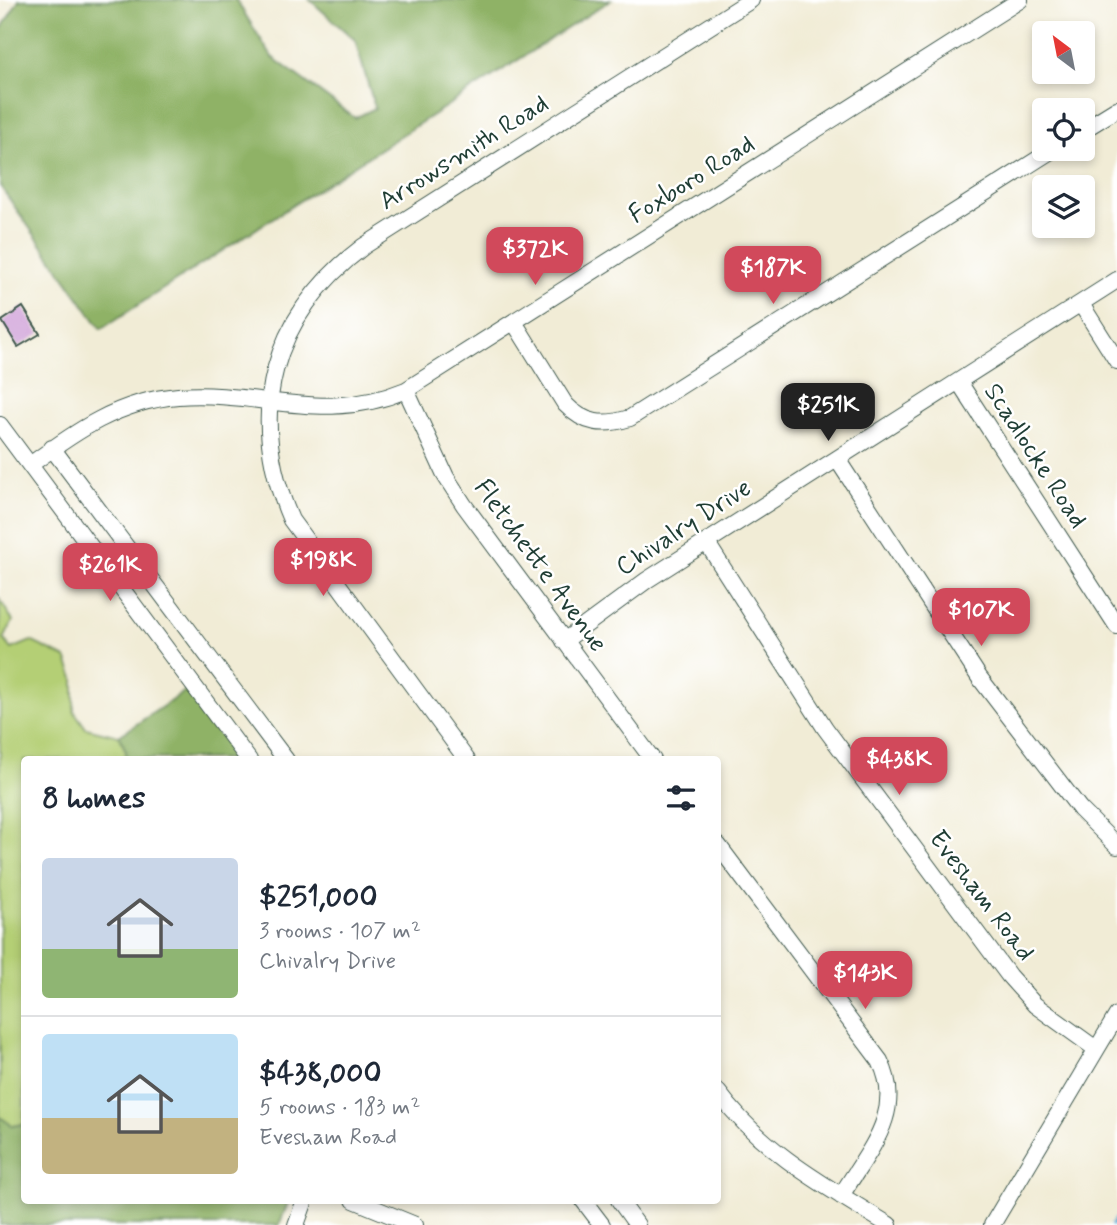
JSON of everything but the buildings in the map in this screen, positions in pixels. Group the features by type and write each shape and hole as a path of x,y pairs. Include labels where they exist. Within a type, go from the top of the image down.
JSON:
{"street":[{"name":"Arrowsmith Road","path":"464,756 290,520 273,470 267,439 272,375 289,329 305,304 341,263 751,0"},
{"name":"Foxboro Road","path":"30,465 97,419 137,404 177,396 208,396 346,408 381,401 406,390 1020,0"},
{"path":"1095,123 1117,109"},
{"path":"514,322 565,404 576,415 603,424 630,418 1035,161"},
{"name":"Chivalry Drive","path":"564,641 624,596 1117,281"},
{"path":"1081,304 1117,361"},
{"name":"Scadlocke Road","path":"959,382 1117,626"},
{"name":"Fletchette Avenue","path":"406,390 446,477 650,756"},
{"path":"0,425 246,756"},
{"path":"52,448 283,756"},
{"path":"837,459 979,677 1080,809 1117,846"},
{"name":"Evesham Road","path":"707,543 825,728 1009,976 1043,1011 1096,1049"},
{"path":"721,849 880,1061 888,1077 890,1109 841,1196"},
{"path":"992,1225 1117,1015"},
{"path":"721,1095 765,1143 803,1173 889,1225"},
{"path":"296,1225 304,1204"},
{"path":"364,1204 415,1225"},
{"path":"586,1204 602,1225"},
{"path":"622,1204 637,1225"}],"green space":[{"path":"19,0 236,0 272,57 355,118 375,108 355,40 310,0 611,0 101,329 0,186 0,31"},
{"path":"0,600 13,621 4,639 12,649 31,641 66,658 74,678 74,711 86,728 119,736 126,751 125,756 21,756 21,1125 13,1126 0,1117"},
{"path":"190,688 237,756 125,756 126,751 119,736"},
{"path":"0,1117 13,1126 21,1125 21,1204 288,1204 279,1225 0,1225"}],"waterway":[{"path":"1112,1225 1117,1217"}]}
